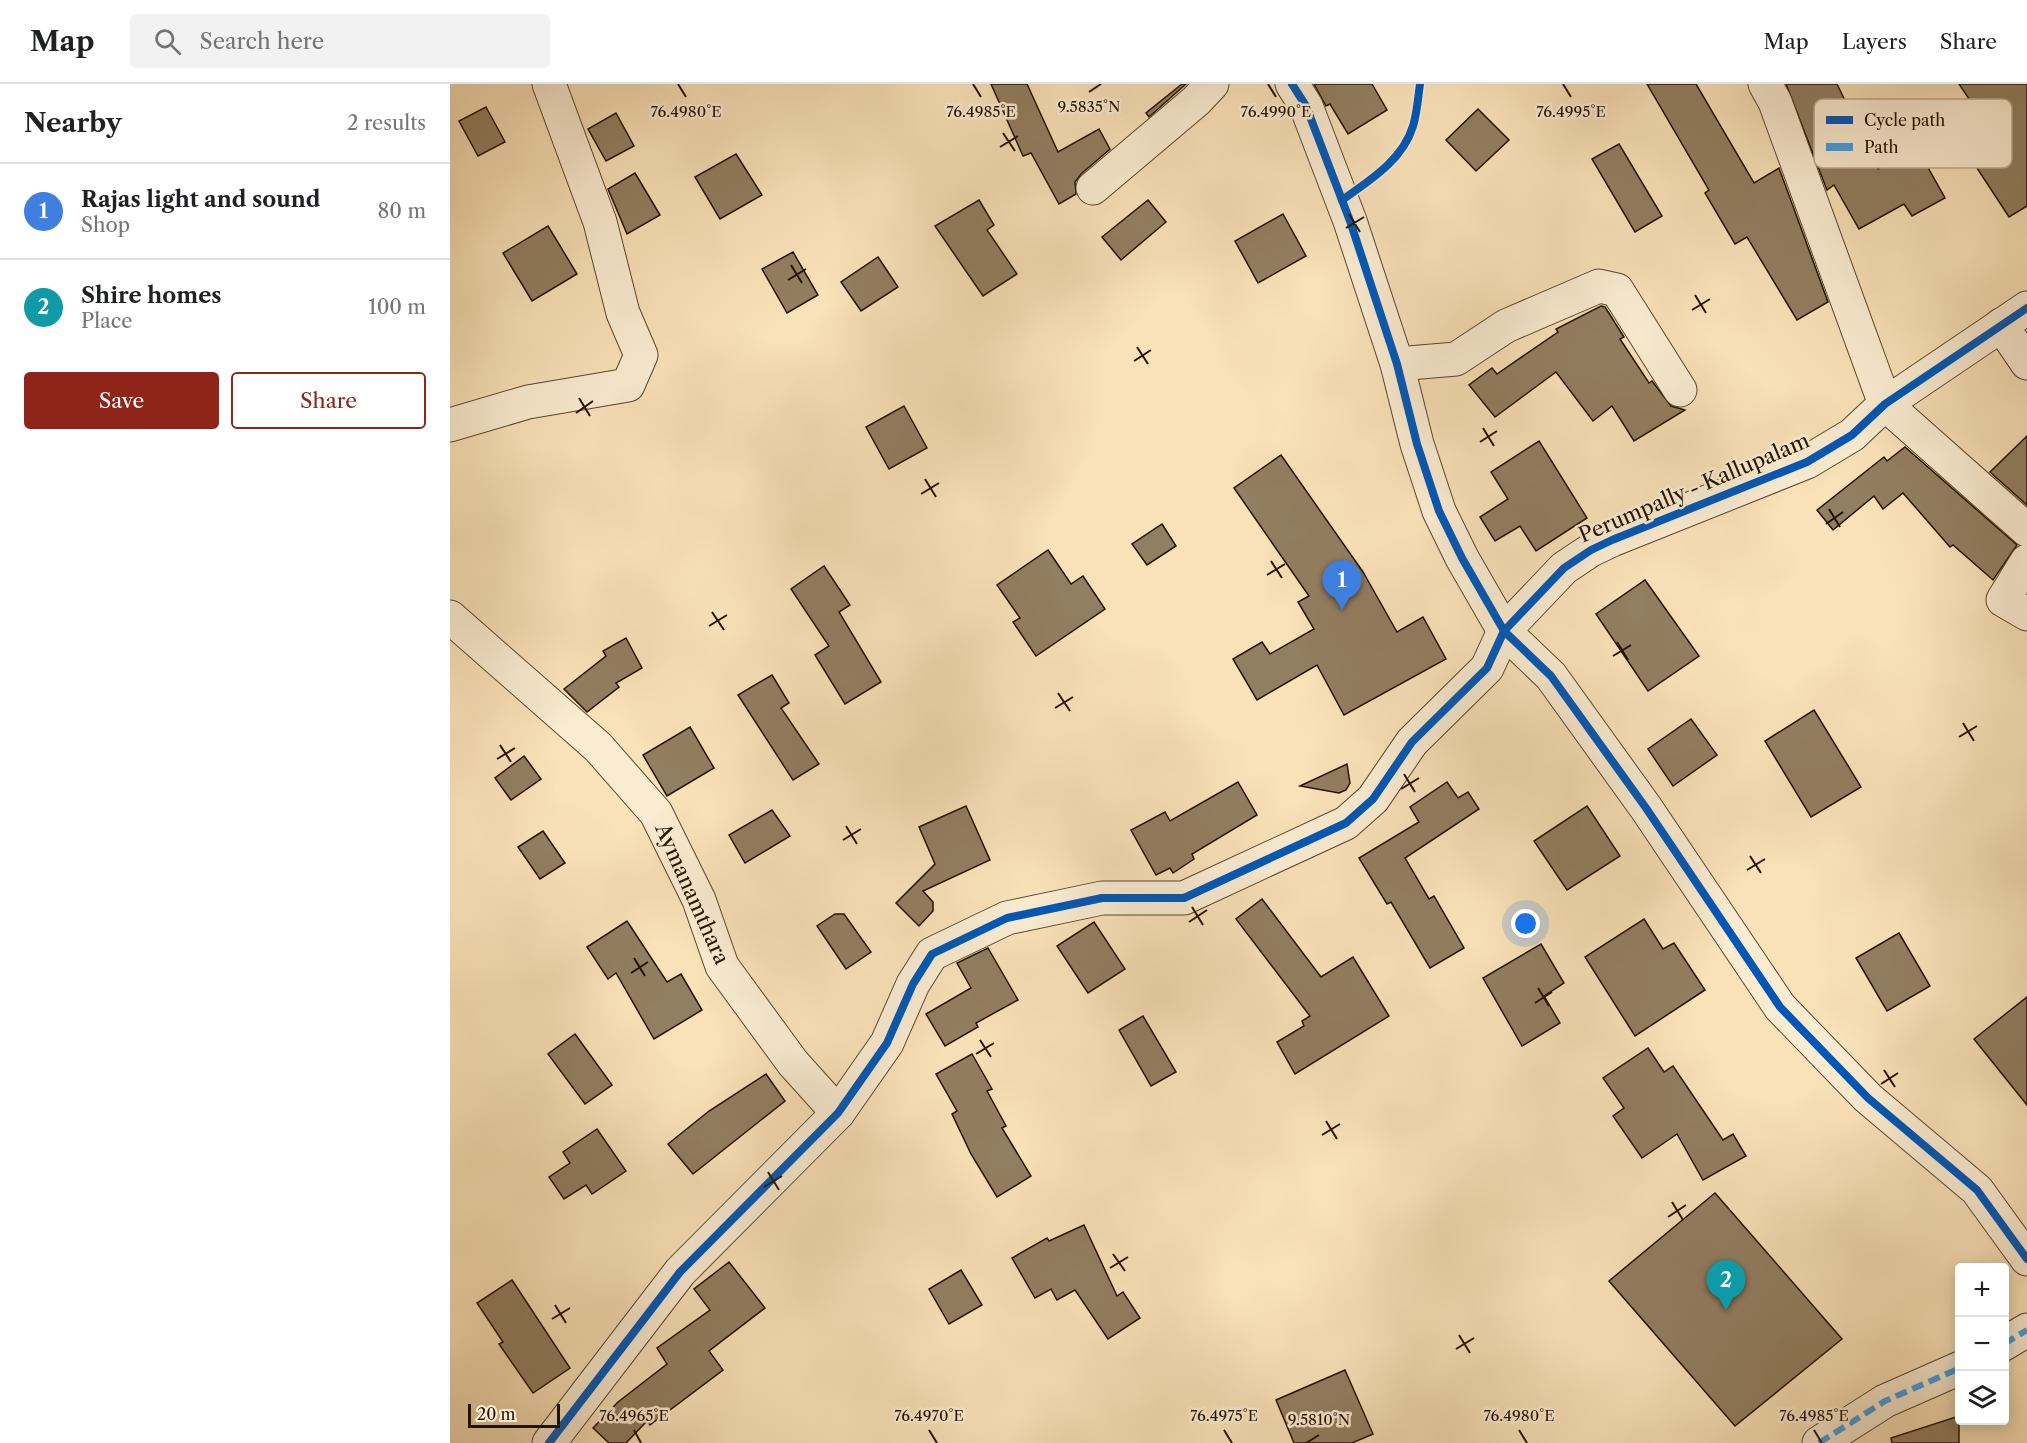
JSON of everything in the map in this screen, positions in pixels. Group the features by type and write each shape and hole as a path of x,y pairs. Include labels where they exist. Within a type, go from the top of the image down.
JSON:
{"street":[{"path":"450,425 528,402 628,385 641,355 623,313 600,222 549,84"},
{"path":"1093,188 1196,101 1212,84"},
{"path":"1292,84 1306,106 1342,200 1397,364 1417,444 1438,511 1503,631 1551,676 1646,808 1779,1007 1868,1098 1977,1190 2027,1259"},
{"path":"1765,84 1775,102 1885,404 2027,530"},
{"path":"1397,364 1456,359 1506,326 1599,286 1617,290 1680,390"},
{"path":"2014,316 2027,363"},
{"name":"Perumpally - Kallupalam","path":"1503,631 1564,568 1591,549 1808,462 1852,435 1885,404 2014,316"},
{"path":"2027,561 2003,600 2027,614"},
{"name":"Aymanamthara","path":"450,617 598,747 656,813 699,900 722,966 793,1063 838,1113"},
{"path":"549,1443 680,1272 838,1113 888,1043 913,984 932,954 1006,918 1102,898 1184,898 1346,823 1373,799 1412,742 1487,668 1503,631"},
{"path":"2009,1341 2027,1330"},
{"path":"1819,1443 1885,1401 1955,1370"}],"building":[{"path":"991,84 1027,84 1058,152 1099,129 1110,149 1081,174 1075,182 1076,194 1059,204 1031,153 1023,156"},
{"path":"1182,84 1186,84 1149,117 1146,113"},
{"path":"1314,84 1372,84 1387,110 1348,134 1330,104 1326,106"},
{"path":"1647,84 1696,84 1754,183 1779,168 1828,302 1797,320 1747,237 1735,244 1705,193 1709,190"},
{"path":"1786,84 1837,84 1844,99 1814,99 1814,156"},
{"path":"1959,84 2027,84 2027,206 2009,217 1977,168 2012,168 2012,99 1969,99"},
{"path":"486,107 505,142 478,156 459,121"},
{"path":"1478,109 1509,140 1476,171 1446,140"},
{"path":"616,113 634,146 606,161 588,129"},
{"path":"1619,144 1662,216 1635,232 1592,159"},
{"path":"736,154 762,195 720,219 695,177"},
{"path":"1818,168 1928,168 1945,198 1912,216 1904,204 1859,229 1834,185 1827,190"},
{"path":"635,173 660,215 627,234 608,189"},
{"path":"979,200 994,225 987,230 1017,274 983,296 935,226"},
{"path":"1148,200 1166,222 1121,260 1102,237"},
{"path":"1283,214 1306,256 1258,283 1235,241"},
{"path":"548,226 577,274 532,301 503,253"},
{"path":"793,252 818,295 787,313 762,269"},
{"path":"878,257 898,287 861,311 841,282"},
{"path":"1601,306 1605,307 1624,337 1620,339 1649,383 1652,381 1671,406 1685,410 1634,441 1612,406 1593,421 1556,372 1495,417 1469,385 1492,368 1497,374 1558,332 1556,329"},
{"path":"904,406 927,448 889,469 866,427"},
{"path":"2027,436 2027,505 1990,472"},
{"path":"1539,441 1587,518 1536,551 1520,526 1495,541 1480,517 1508,499 1491,472"},
{"path":"1905,447 2017,545 1993,580 1953,545 1950,547 1903,493 1883,509 1874,496 1833,530 1817,510 1884,457 1887,461"},
{"path":"1281,455 1363,572 1397,632 1423,617 1446,659 1344,715 1317,665 1257,700 1233,659 1262,642 1270,654 1314,629 1298,602 1309,596 1234,488"},
{"path":"1162,524 1176,546 1147,565 1132,544"},
{"path":"1048,550 1071,584 1083,576 1105,609 1036,656 1013,622 1020,618 997,585"},
{"path":"824,566 850,605 839,612 881,682 845,704 815,655 829,646 791,589"},
{"path":"1645,580 1699,656 1648,691 1596,614"},
{"path":"626,638 642,668 616,683 619,687 587,712 564,689 606,656 603,651"},
{"path":"772,675 789,703 781,708 819,764 793,780 738,695"},
{"path":"1814,710 1861,787 1811,817 1765,741"},
{"path":"1691,719 1717,755 1673,786 1648,749"},
{"path":"690,727 714,768 667,796 643,755"},
{"path":"524,756 541,779 511,800 495,778"},
{"path":"1347,764 1350,783 1346,790 1339,793 1300,786"},
{"path":"1238,782 1257,815 1192,854 1194,859 1173,873 1170,868 1156,875 1131,830 1165,812 1170,821"},
{"path":"1447,782 1458,798 1468,792 1479,809 1405,858 1429,899 1434,896 1464,948 1430,968 1391,902 1387,904 1359,858 1419,822 1410,807"},
{"path":"966,806 990,860 923,891 933,902 933,911 919,926 896,903 935,864 919,827"},
{"path":"1587,806 1620,856 1567,890 1534,841"},
{"path":"772,810 790,836 745,863 729,835"},
{"path":"543,831 565,863 540,879 518,847"},
{"path":"1262,899 1321,977 1353,957 1389,1016 1295,1074 1277,1042 1304,1026 1302,1021 1310,1016 1236,919"},
{"path":"835,914 844,914 871,952 846,969 817,926"},
{"path":"1644,919 1663,949 1674,943 1705,990 1635,1036 1585,957"},
{"path":"627,921 667,982 681,974 702,1010 654,1039 616,973 608,979 587,947"},
{"path":"1094,922 1125,969 1088,993 1057,946"},
{"path":"1899,933 1930,986 1887,1011 1856,958"},
{"path":"1541,944 1564,983 1544,996 1560,1023 1522,1046 1483,978"},
{"path":"988,948 1018,1000 976,1023 978,1027 945,1046 926,1014 971,988 957,963"},
{"path":"2027,997 2027,1105 1974,1039"},
{"path":"1143,1016 1176,1072 1151,1086 1119,1030"},
{"path":"575,1034 612,1085 585,1104 548,1054"},
{"path":"1648,1048 1664,1072 1673,1066 1723,1140 1733,1134 1746,1156 1703,1180 1677,1134 1642,1158 1613,1116 1624,1108 1603,1078"},
{"path":"972,1054 992,1089 987,1091 1006,1126 1002,1128 1031,1176 997,1197 971,1154 952,1114 957,1111 936,1074"},
{"path":"766,1074 785,1101 693,1174 668,1144 709,1111"},
{"path":"597,1129 626,1171 592,1194 586,1185 564,1199 549,1177 570,1163 563,1152"},
{"path":"1715,1193 1842,1339 1735,1426 1609,1281"},
{"path":"1084,1225 1117,1296 1123,1292 1140,1318 1108,1339 1075,1290 1057,1300 1051,1289 1035,1298 1012,1258 1047,1238 1049,1241"},
{"path":"729,1262 765,1308 709,1351 723,1370 650,1425 647,1421 626,1443 609,1443 593,1428 618,1402 667,1364 657,1348 710,1310 694,1289"},
{"path":"961,1270 982,1305 949,1324 929,1289"},
{"path":"512,1280 570,1368 533,1393 499,1344 503,1342 477,1303"},
{"path":"1345,1370 1373,1434 1352,1443 1294,1443 1276,1400"},
{"path":"1955,1417 1955,1425 1959,1425 1959,1443 1892,1443 1891,1438"}],"marked path":[{"path":"2009,1341 2027,1330"},
{"path":"1819,1443 1885,1401 1955,1370"}],"cycle path":[{"path":"1292,84 1306,106 1350,221 1397,364 1417,444 1439,511 1462,558 1504,631 1551,676 1646,808 1780,1007 1868,1098 1977,1190 2027,1259"},
{"path":"1342,200 1384,169 1401,149 1413,126 1420,84"},
{"path":"549,1443 680,1272 838,1113 887,1043 913,984 932,954 1007,918 1102,898 1184,898 1346,823 1373,799 1412,742 1487,668 1504,631 1564,568 1591,550 1612,540 1807,462 1852,435 1885,404 2027,308"}],"place":[{"name":"Rajas light and sound","path":"1342,610"},
{"name":"Shire homes","path":"1726,1310"}]}
